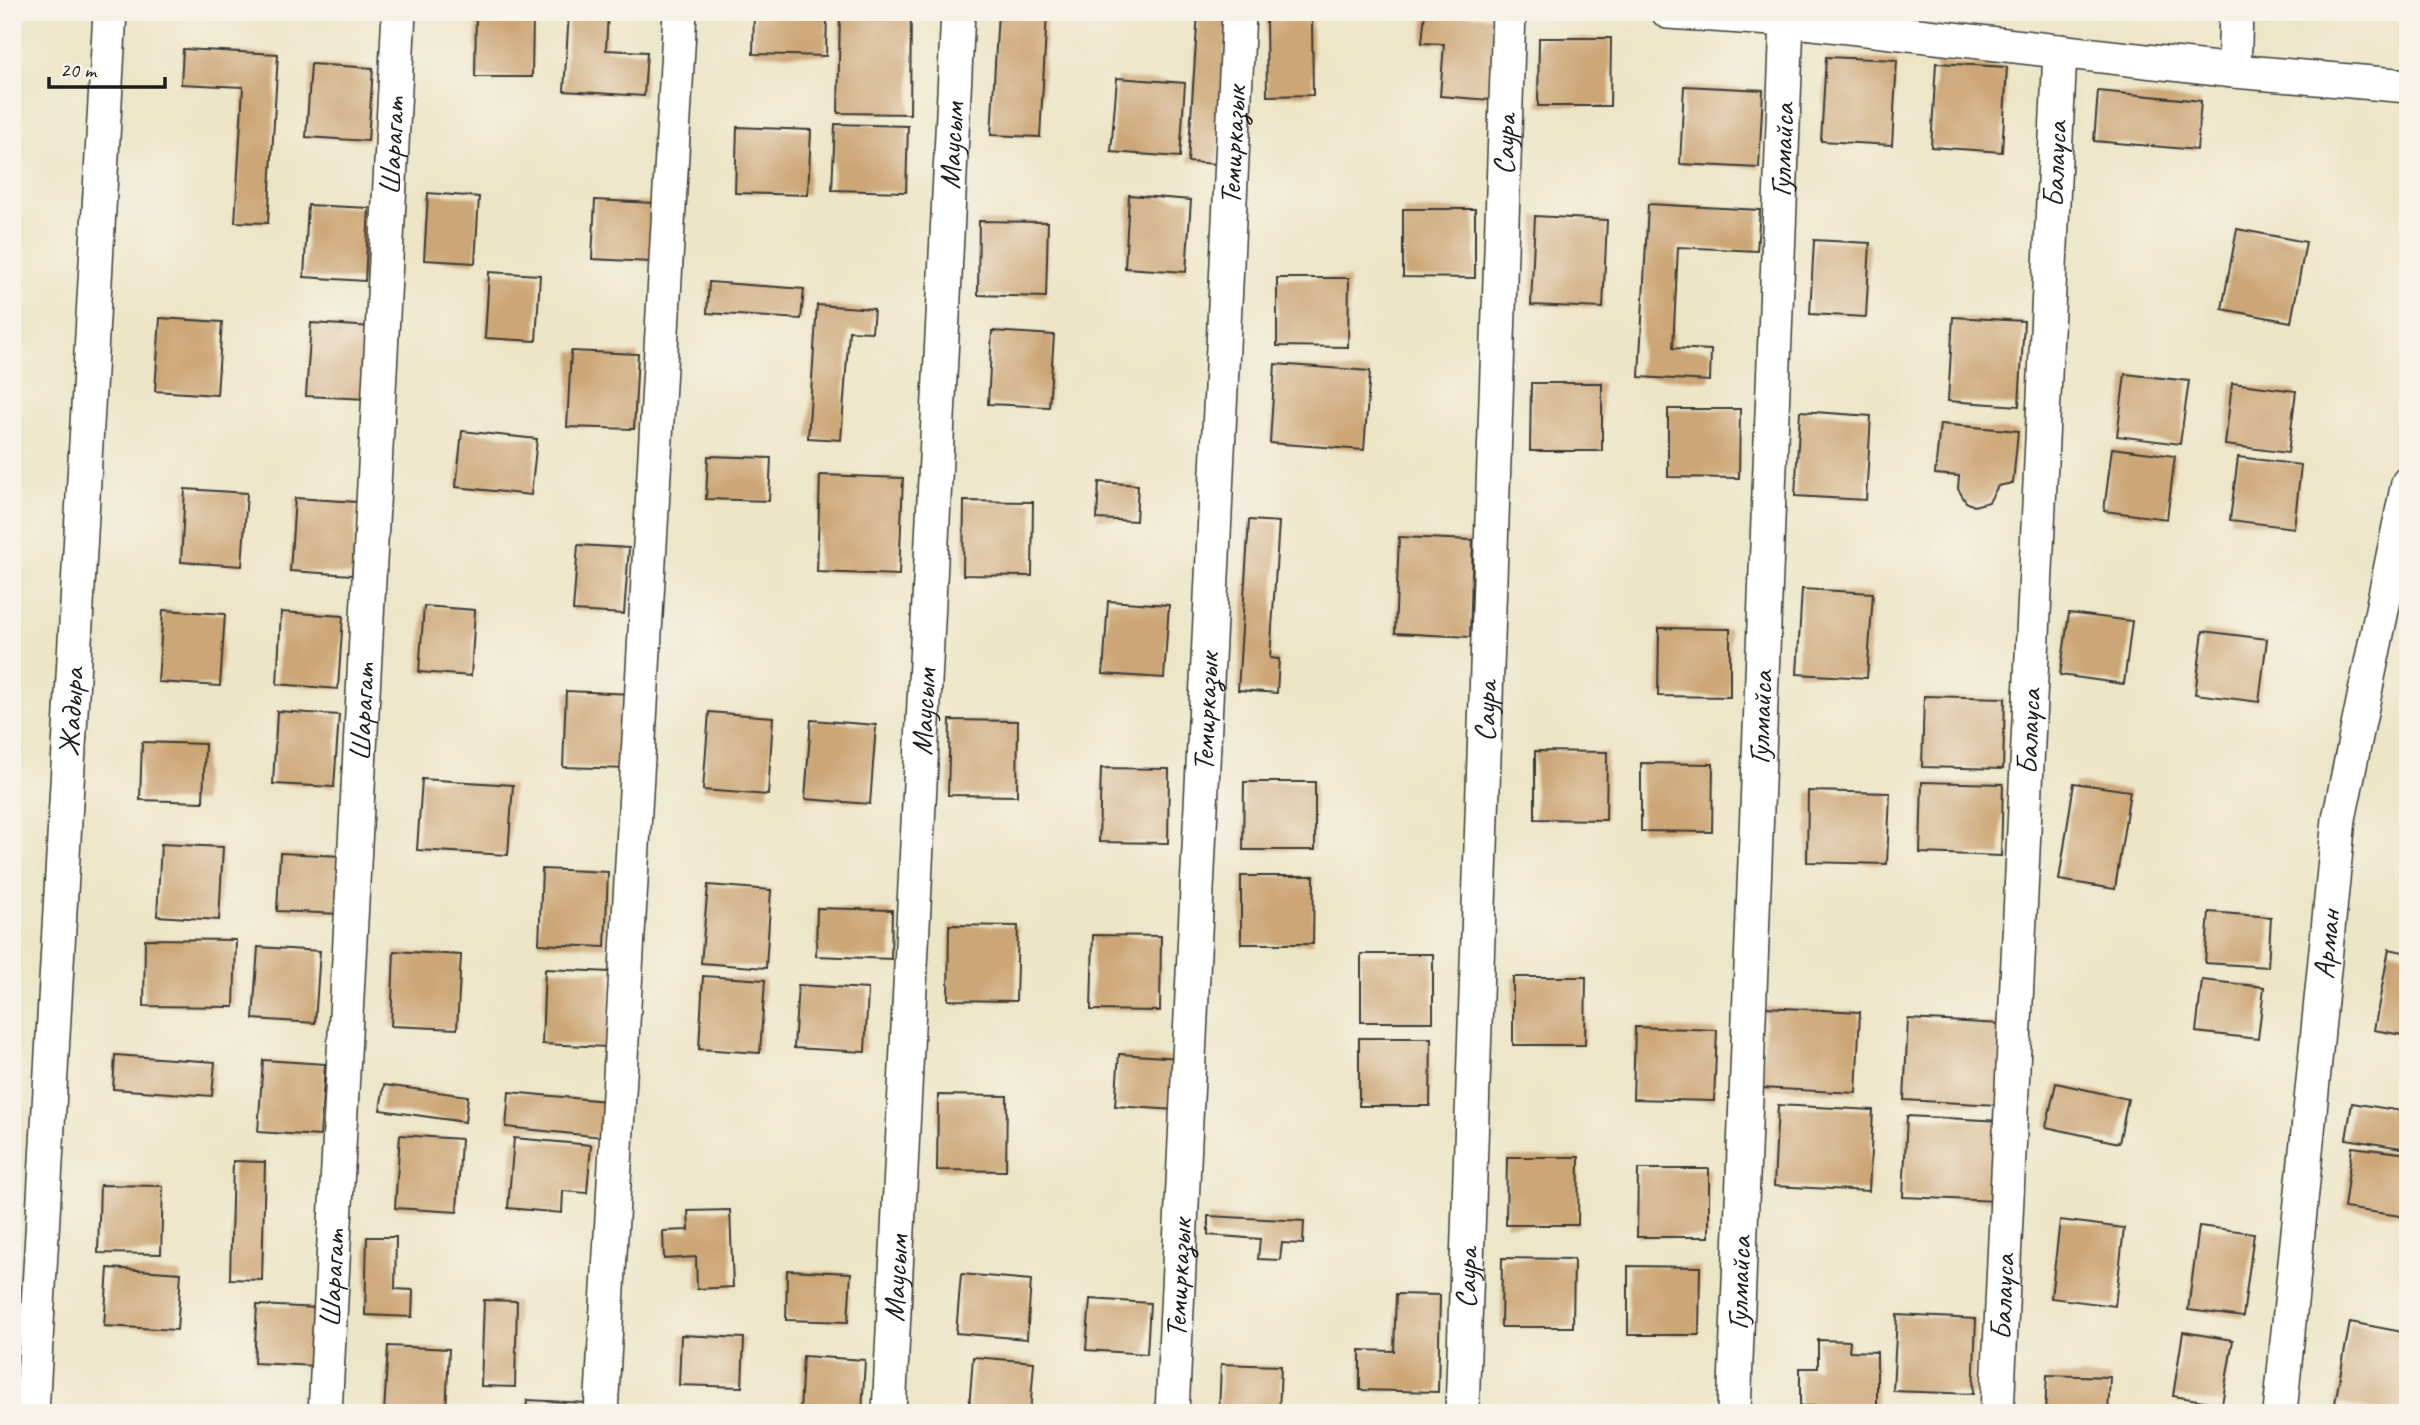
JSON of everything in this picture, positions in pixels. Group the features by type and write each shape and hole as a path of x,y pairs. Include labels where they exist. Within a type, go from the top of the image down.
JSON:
{"street":[{"name":"Жадыра","path":"32,1413 110,12"},
{"name":"Шарагат","path":"326,1413 399,12"},
{"path":"601,1413 680,12"},
{"name":"Маусым","path":"889,1413 958,12"},
{"name":"Темирказык","path":"1172,1413 1239,12"},
{"name":"Саура","path":"1462,1413 1509,12"},
{"path":"1670,12 1787,20 1968,27 2060,51 2234,71 2408,86"},
{"path":"2234,71 2236,12"},
{"name":"Гулмайса","path":"1734,1413 1787,20"},
{"name":"Балауса","path":"1997,1413 2060,51"},
{"name":"Арман","path":"2280,1413 2339,819 2408,483"}],"building":[{"path":"258,12 258,18 204,14"},
{"path":"569,12 608,12 606,50 647,52 644,96 564,91"},
{"path":"754,12 827,12 826,56 753,54"},
{"path":"840,12 911,12 910,114 838,113"},
{"path":"998,12 1047,12 1040,137 991,135"},
{"path":"1198,12 1228,12 1217,164 1188,162"},
{"path":"1425,12 1497,17 1490,100 1440,96 1444,44 1422,43"},
{"path":"476,15 533,16 532,77 475,77"},
{"path":"1312,19 1313,95 1267,96 1266,20"},
{"path":"1539,38 1611,38 1610,106 1538,106"},
{"path":"183,49 278,54 268,223 235,222 243,87 181,84"},
{"path":"1826,57 1897,60 1892,145 1821,141"},
{"path":"1936,63 2007,67 2002,152 1931,147"},
{"path":"311,64 373,68 368,141 306,137"},
{"path":"1117,78 1185,83 1180,157 1111,152"},
{"path":"1684,86 1763,90 1759,168 1680,164"},
{"path":"2098,91 2201,101 2197,150 2094,141"},
{"path":"835,124 908,126 906,192 832,190"},
{"path":"737,127 811,130 808,195 735,193"},
{"path":"428,193 479,197 475,263 424,260"},
{"path":"1129,195 1191,200 1186,272 1125,268"},
{"path":"595,200 654,203 651,262 592,259"},
{"path":"1648,204 1760,210 1757,251 1678,247 1673,348 1711,350 1710,381 1639,377"},
{"path":"308,205 369,208 365,281 304,277"},
{"path":"1403,209 1475,209 1475,278 1403,277"},
{"path":"1535,216 1607,220 1603,308 1531,305"},
{"path":"979,221 1048,222 1046,297 978,295"},
{"path":"2237,229 2306,242 2291,322 2222,309"},
{"path":"1814,240 1870,243 1866,317 1810,314"},
{"path":"489,272 540,275 536,341 485,338"},
{"path":"1277,278 1349,278 1348,347 1277,346"},
{"path":"709,282 804,289 801,319 707,313"},
{"path":"817,305 874,309 872,332 849,331 841,440 808,438"},
{"path":"1953,317 2024,321 2019,406 1948,401"},
{"path":"160,318 222,322 217,395 155,391"},
{"path":"311,323 373,327 368,399 306,396"},
{"path":"992,331 1054,335 1049,407 988,404"},
{"path":"571,351 638,354 634,429 567,427"},
{"path":"1275,364 1370,371 1364,450 1270,443"},
{"path":"2125,374 2189,381 2180,444 2117,436"},
{"path":"1531,383 1602,383 1602,451 1530,451"},
{"path":"2232,383 2296,391 2288,453 2225,445"},
{"path":"1668,409 1740,409 1739,478 1668,477"},
{"path":"1800,411 1871,416 1866,500 1795,496"},
{"path":"1940,424 2018,431 2013,483 1998,486 1989,502 1974,506 1966,502 1958,489 1959,476 1935,474"},
{"path":"462,431 537,439 531,495 456,487"},
{"path":"2112,448 2175,456 2167,519 2104,511"},
{"path":"708,456 771,458 769,501 706,499"},
{"path":"2238,457 2301,465 2294,528 2230,520"},
{"path":"820,475 903,478 899,575 817,572"},
{"path":"1099,482 1138,485 1136,521 1097,519"},
{"path":"185,489 247,493 242,566 181,562"},
{"path":"295,498 357,502 352,575 290,571"},
{"path":"964,501 1033,502 1032,576 963,575"},
{"path":"1249,520 1279,522 1270,658 1279,659 1277,693 1238,690"},
{"path":"1399,537 1473,540 1470,637 1395,633"},
{"path":"578,545 629,548 624,614 573,611"},
{"path":"1802,589 1873,593 1867,678 1797,674"},
{"path":"1108,601 1169,605 1164,678 1103,674"},
{"path":"424,606 475,610 471,676 419,672"},
{"path":"163,610 225,614 220,686 158,682"},
{"path":"281,612 343,616 338,689 277,684"},
{"path":"2069,613 2132,621 2124,684 2060,675"},
{"path":"1659,628 1730,629 1730,697 1658,696"},
{"path":"2203,631 2267,639 2259,702 2195,694"},
{"path":"566,691 633,694 629,769 563,767"},
{"path":"1924,696 2005,698 2003,769 1922,767"},
{"path":"277,711 339,715 334,787 273,784"},
{"path":"709,712 773,717 768,795 703,790"},
{"path":"811,720 876,725 870,804 805,799"},
{"path":"950,720 1018,721 1017,796 948,795"},
{"path":"142,742 205,744 203,802 140,800"},
{"path":"1535,751 1607,752 1606,820 1535,819"},
{"path":"1641,763 1713,764 1712,832 1641,831"},
{"path":"1101,768 1169,769 1168,843 1099,842"},
{"path":"422,779 513,785 508,855 417,850"},
{"path":"1244,782 1315,782 1315,850 1243,850"},
{"path":"1922,782 2003,784 2001,856 1920,853"},
{"path":"2074,783 2130,791 2115,889 2059,880"},
{"path":"1808,791 1890,793 1887,864 1807,862"},
{"path":"161,844 223,847 219,920 157,916"},
{"path":"280,853 342,856 340,914 277,911"},
{"path":"542,869 608,872 605,947 539,944"},
{"path":"1241,876 1314,876 1313,944 1241,944"},
{"path":"708,885 771,890 766,968 701,963"},
{"path":"817,908 892,910 891,959 816,956"},
{"path":"2209,912 2271,917 2268,967 2205,963"},
{"path":"949,925 1018,926 1016,1001 948,1000"},
{"path":"1093,935 1161,936 1160,1011 1091,1010"},
{"path":"145,939 236,940 234,1007 144,1006"},
{"path":"258,947 320,951 315,1023 253,1019"},
{"path":"2389,949 2408,953 2408,1036 2374,1030"},
{"path":"394,951 461,955 457,1029 391,1026"},
{"path":"1361,954 1433,954 1433,1022 1361,1022"},
{"path":"545,969 611,972 608,1047 542,1044"},
{"path":"703,976 765,980 760,1053 699,1049"},
{"path":"1513,977 1586,977 1585,1045 1513,1045"},
{"path":"2202,980 2264,987 2258,1039 2196,1032"},
{"path":"798,985 868,989 865,1052 794,1048"},
{"path":"1766,1007 1860,1012 1856,1093 1762,1088"},
{"path":"1908,1019 2002,1024 1998,1105 1904,1100"},
{"path":"1635,1027 1717,1030 1714,1101 1633,1099"},
{"path":"1359,1038 1431,1038 1430,1106 1359,1106"},
{"path":"1119,1054 1180,1058 1176,1110 1115,1106"},
{"path":"115,1055 215,1062 212,1096 113,1089"},
{"path":"263,1060 325,1064 320,1136 258,1132"},
{"path":"2056,1083 2128,1099 2119,1143 2046,1127"},
{"path":"384,1085 468,1096 465,1122 380,1110"},
{"path":"509,1092 606,1101 602,1137 506,1127"},
{"path":"938,1095 1007,1096 1006,1171 937,1170"},
{"path":"2352,1103 2408,1112 2408,1149 2346,1139"},
{"path":"1778,1105 1873,1110 1869,1191 1774,1186"},
{"path":"1907,1116 2002,1121 1998,1201 1903,1197"},
{"path":"400,1135 461,1139 457,1212 395,1208"},
{"path":"514,1138 591,1145 587,1193 563,1191 562,1213 508,1208"},
{"path":"2352,1147 2408,1154 2408,1217 2344,1208"},
{"path":"1507,1157 1579,1157 1578,1225 1506,1225"},
{"path":"233,1161 265,1162 262,1280 230,1279"},
{"path":"1638,1169 1709,1169 1709,1237 1637,1237"},
{"path":"100,1185 163,1186 161,1254 98,1253"},
{"path":"730,1210 733,1287 697,1289 696,1257 664,1259 663,1231 689,1230 688,1211"},
{"path":"1208,1216 1304,1221 1303,1244 1282,1243 1280,1260 1258,1259 1260,1239 1208,1235"},
{"path":"2060,1220 2124,1228 2115,1306 2051,1298"},
{"path":"2199,1226 2254,1233 2243,1317 2188,1310"},
{"path":"367,1237 396,1237 395,1289 413,1290 412,1317 365,1315"},
{"path":"1502,1258 1574,1259 1573,1327 1501,1327"},
{"path":"1628,1266 1700,1267 1699,1335 1628,1335"},
{"path":"108,1268 181,1273 177,1330 104,1326"},
{"path":"787,1270 851,1273 848,1322 786,1320"},
{"path":"961,1274 1031,1280 1027,1339 956,1333"},
{"path":"1396,1294 1440,1295 1438,1392 1360,1390 1360,1350 1394,1351"},
{"path":"1090,1299 1150,1303 1147,1354 1086,1350"},
{"path":"484,1300 517,1301 515,1387 481,1386"},
{"path":"257,1305 319,1308 317,1366 254,1363"},
{"path":"1897,1315 1976,1319 1973,1394 1893,1391"},
{"path":"2350,1322 2408,1333 2406,1413 2390,1413 2335,1403"},
{"path":"2183,1332 2233,1340 2222,1404 2173,1396"},
{"path":"681,1335 744,1338 742,1387 679,1385"},
{"path":"1818,1340 1850,1341 1849,1351 1877,1352 1877,1406 1800,1406 1800,1368 1818,1368"},
{"path":"388,1346 449,1349 446,1413 384,1413"},
{"path":"803,1356 865,1360 862,1413 800,1413"},
{"path":"973,1357 1034,1362 1030,1413 969,1409"},
{"path":"1221,1364 1281,1366 1279,1413 1219,1413"},
{"path":"2047,1375 2110,1377 2108,1413 2045,1413"},
{"path":"527,1400 587,1403 586,1413 526,1413"}]}
